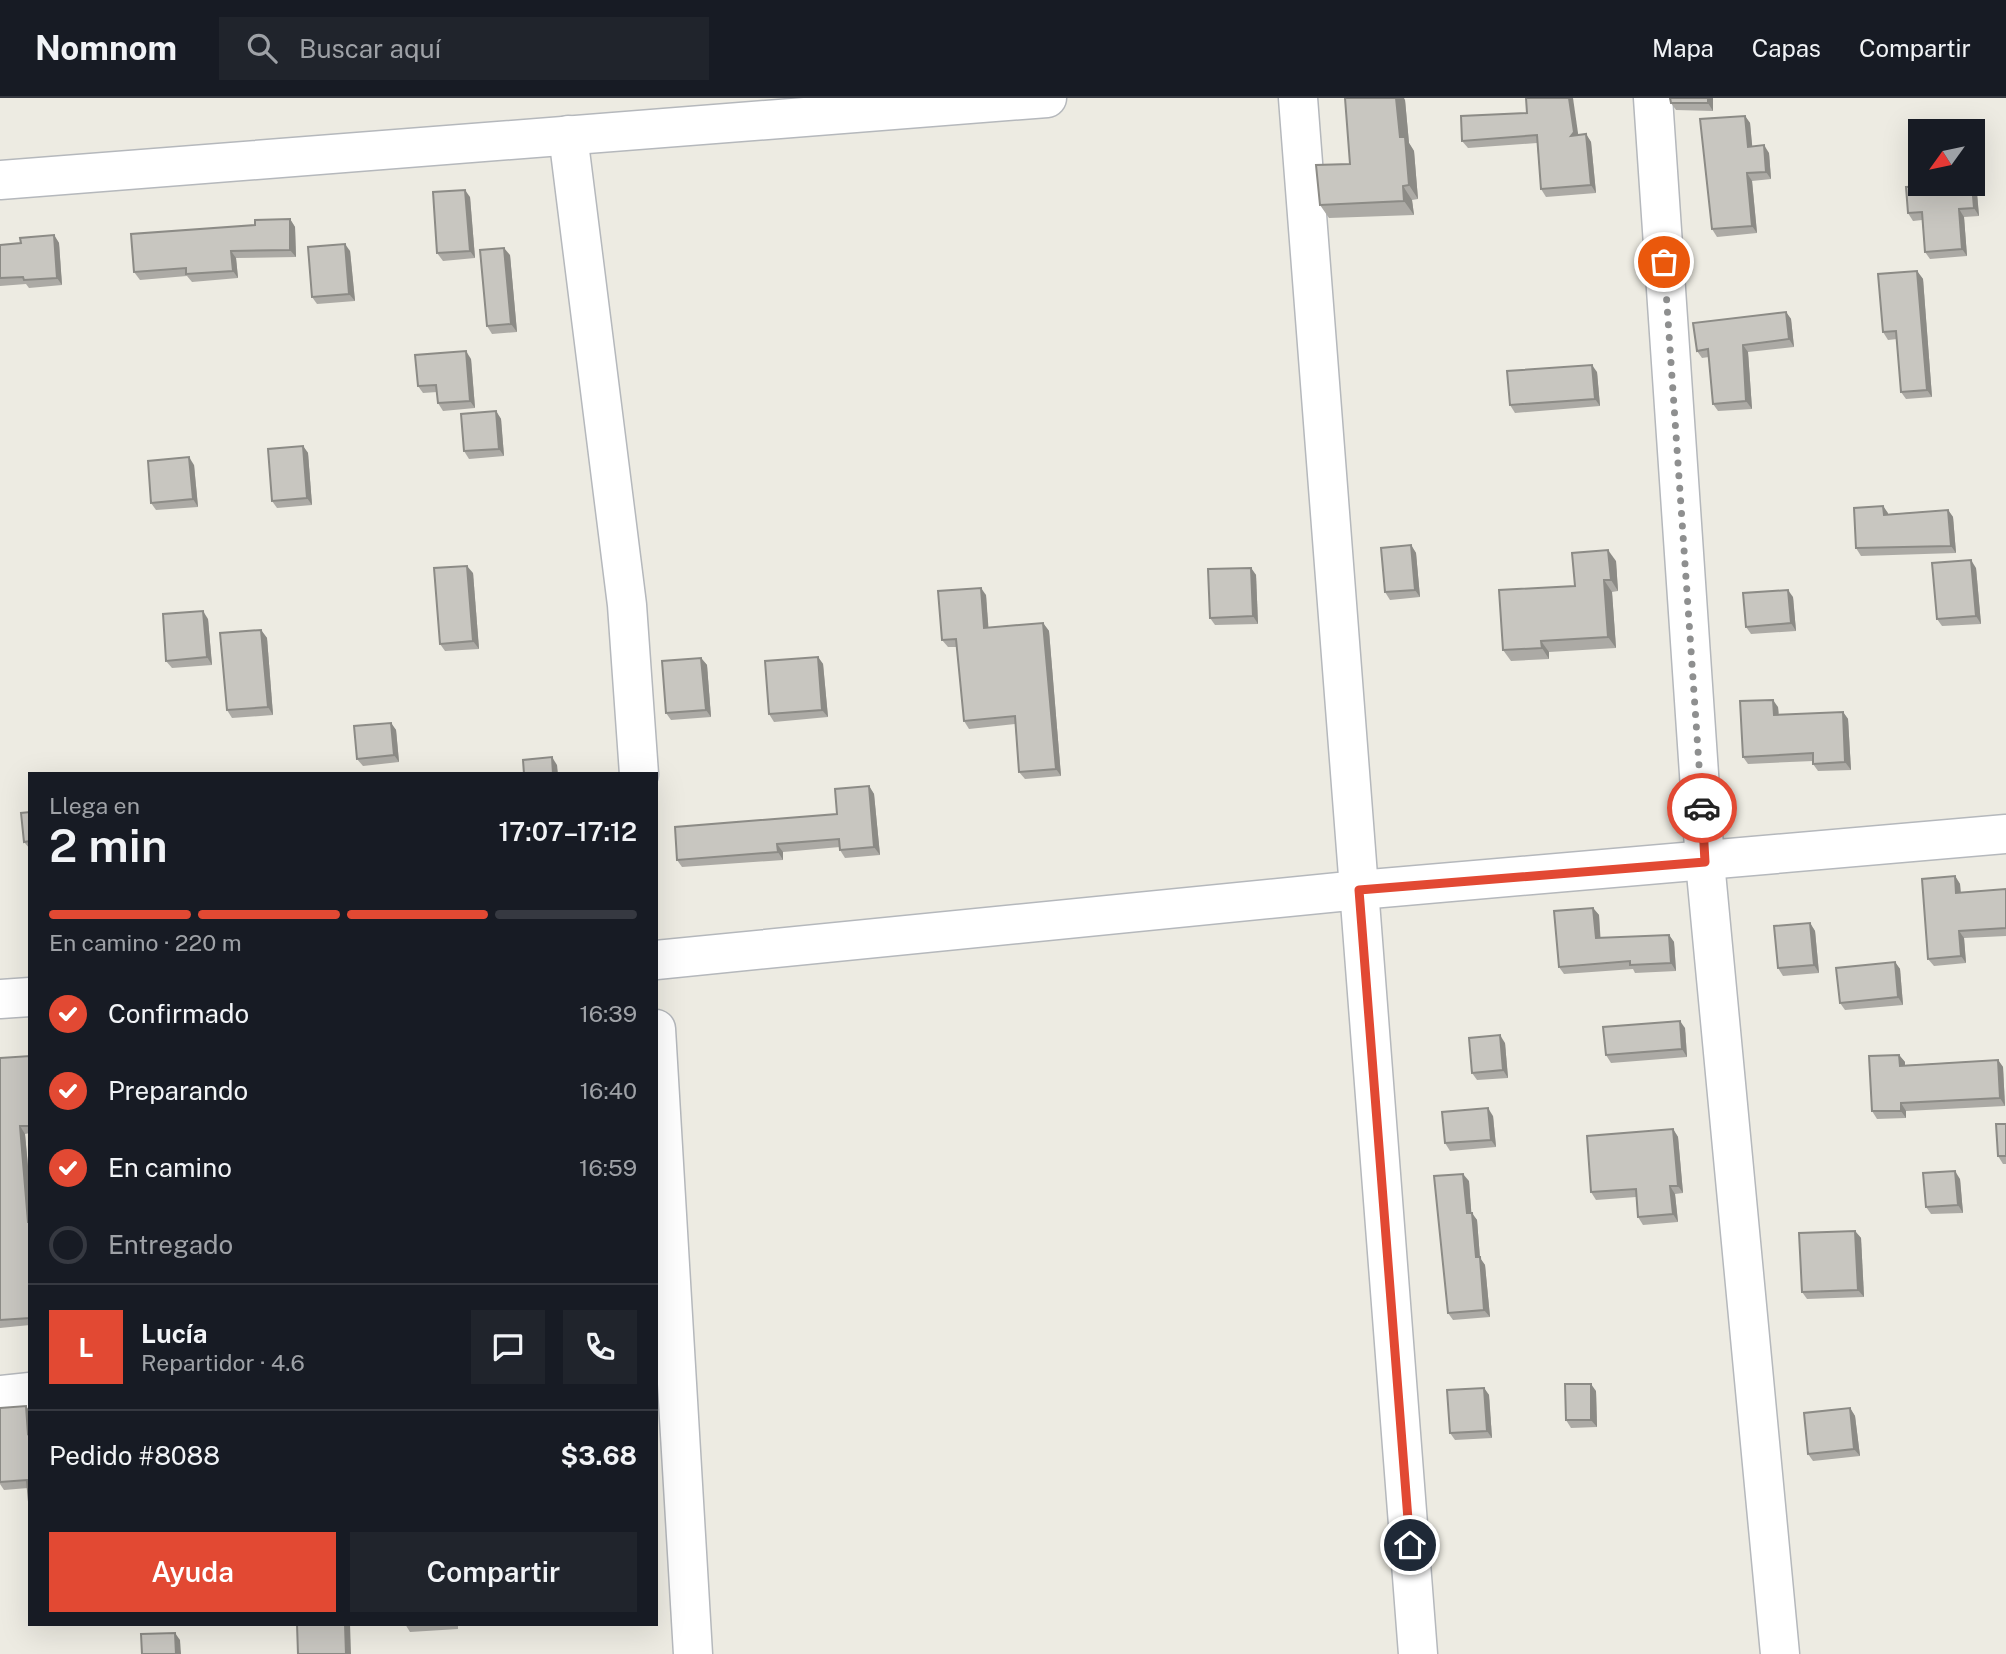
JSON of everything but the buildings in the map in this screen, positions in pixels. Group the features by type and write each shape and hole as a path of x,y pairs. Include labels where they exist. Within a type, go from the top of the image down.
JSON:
{"street":[{"path":"0,180 1047,98"},
{"path":"1298,98 1418,1654"},
{"path":"1653,98 1705,862 1780,1654"},
{"path":"568,135 627,605 639,772"},
{"path":"658,960 1359,890 2006,834"},
{"path":"0,999 28,998"},
{"path":"658,1097 665,1337 693,1654"},
{"path":"0,1395 28,1392"}],"way so far":[{"path":"1664,262 1702,808"}],"route":[{"path":"1410,1545 1359,890 1705,862 1702,808"}]}
